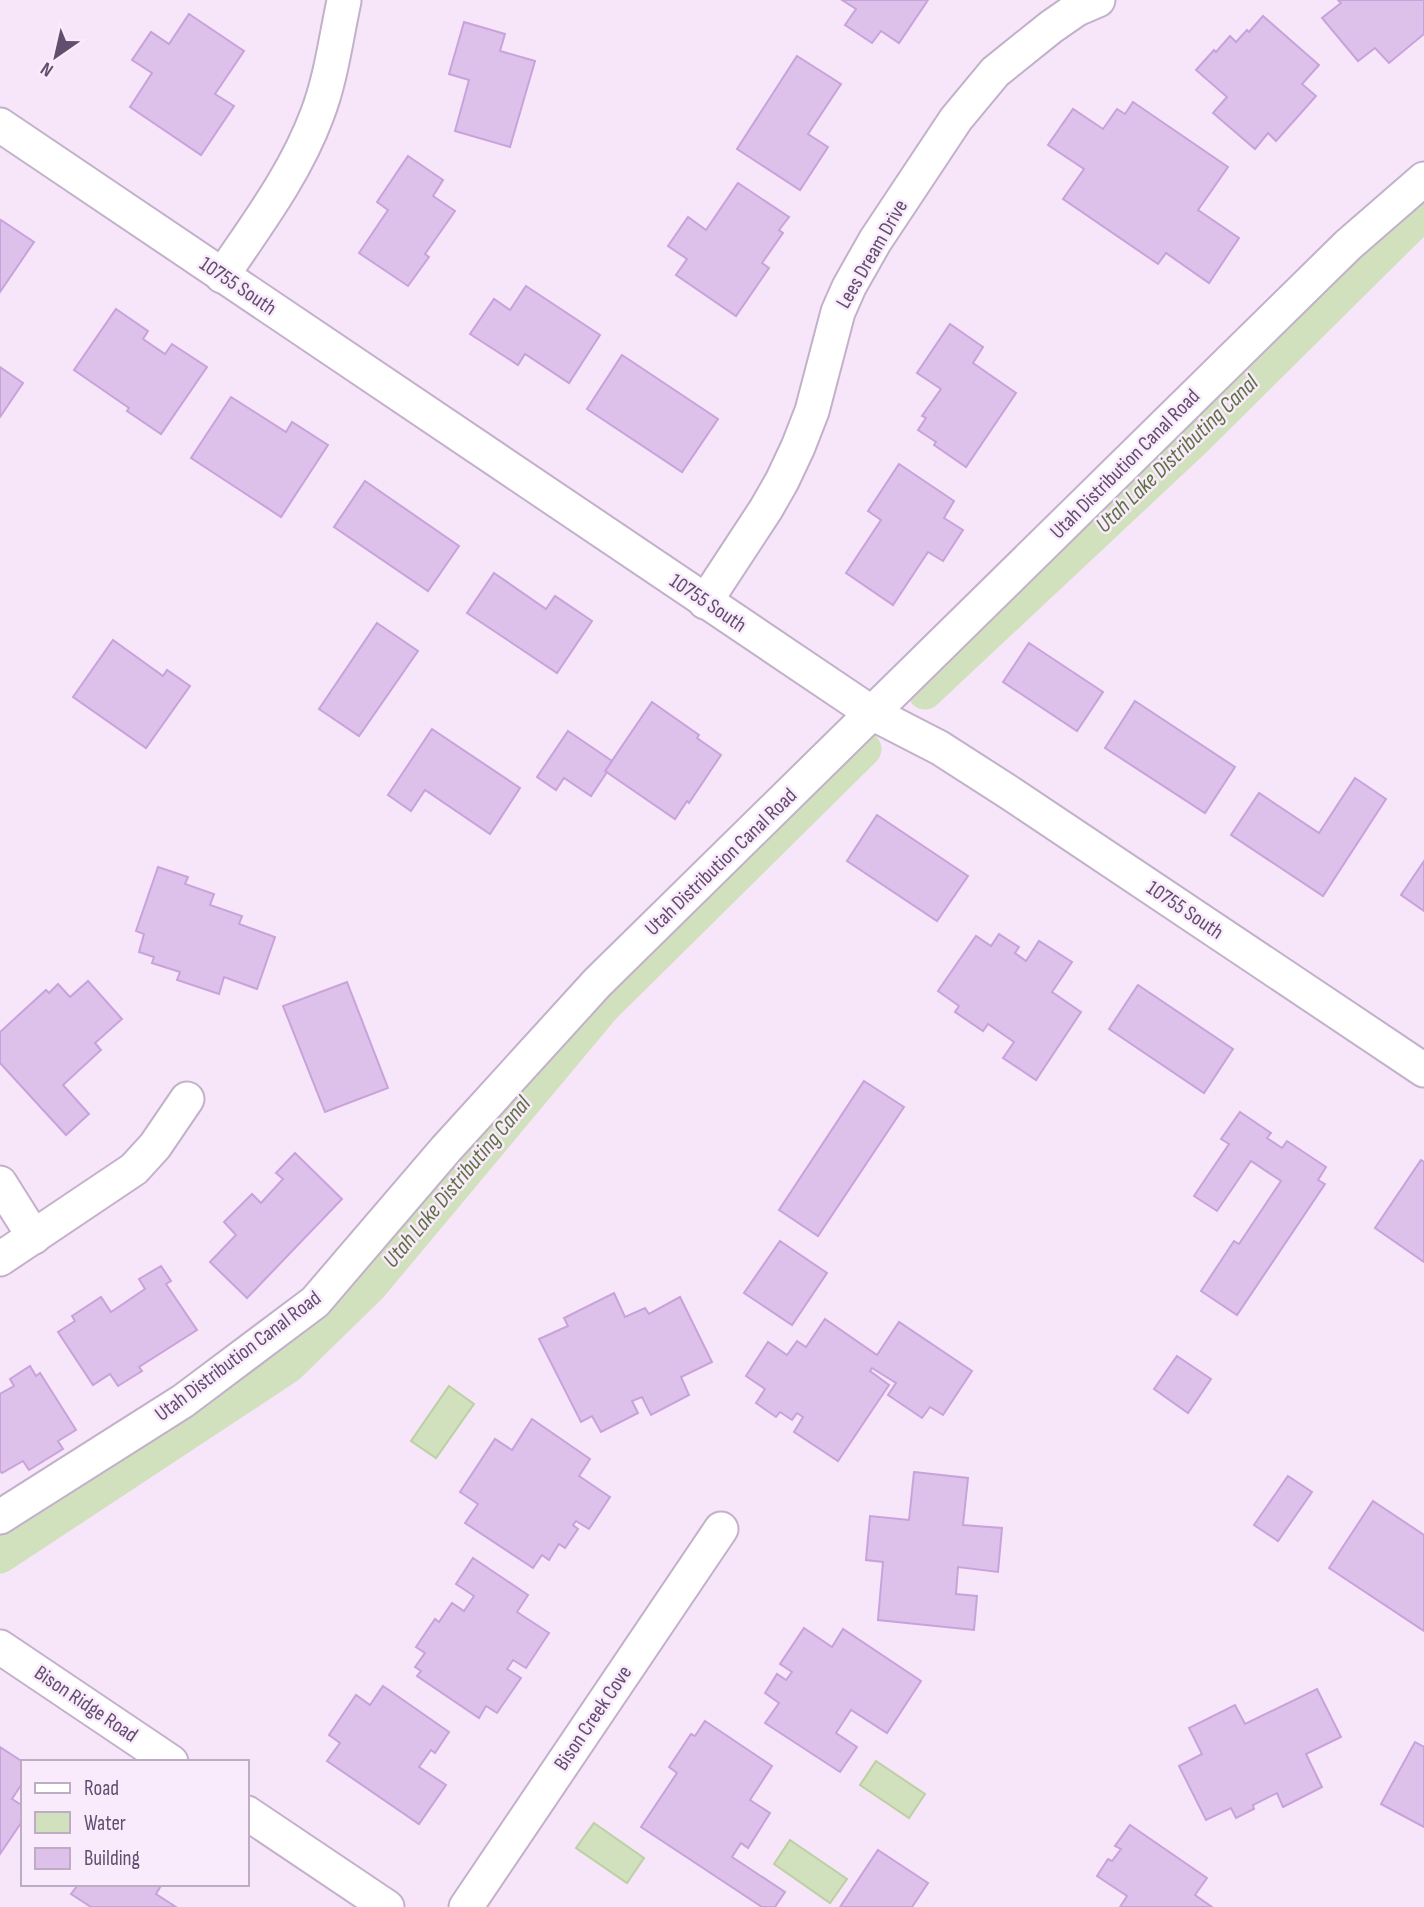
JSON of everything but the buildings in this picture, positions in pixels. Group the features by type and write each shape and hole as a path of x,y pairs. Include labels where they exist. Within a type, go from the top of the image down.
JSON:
{"street":[{"path":"222,276 281,188 308,138 326,85 344,1"},
{"name":"Lees Dream Drive","path":"705,602 766,509 793,458 812,411 838,312 875,241 956,119 975,95 1003,65 1082,3"},
{"name":"10755 South","path":"0,125 872,713 940,748 1013,795 1424,1070"},
{"name":"Utah Distribution Canal Road","path":"0,1517 183,1401 315,1302 446,1149 597,983 1348,245 1424,179"},
{"path":"0,1259 134,1169 155,1146 187,1099"},
{"path":"0,1184 34,1237"},
{"name":"Bison Creek Cove","path":"466,1907 721,1529"},
{"name":"Bison Ridge Road","path":"0,1647 168,1760"},
{"path":"248,1814 387,1907"}],"water":[{"path":"449,1386 474,1404 436,1458 411,1441"},
{"path":"876,1761 925,1794 909,1818 860,1785"},
{"path":"594,1823 644,1858 627,1883 576,1848"},
{"path":"790,1840 847,1879 830,1903 774,1864"}],"waterway":[{"name":"Utah Lake Distributing Canal","path":"925,692 1194,440 1424,212"},
{"name":"Utah Lake Distributing Canal","path":"0,1556 288,1366 370,1286 603,1007 864,749"}]}
